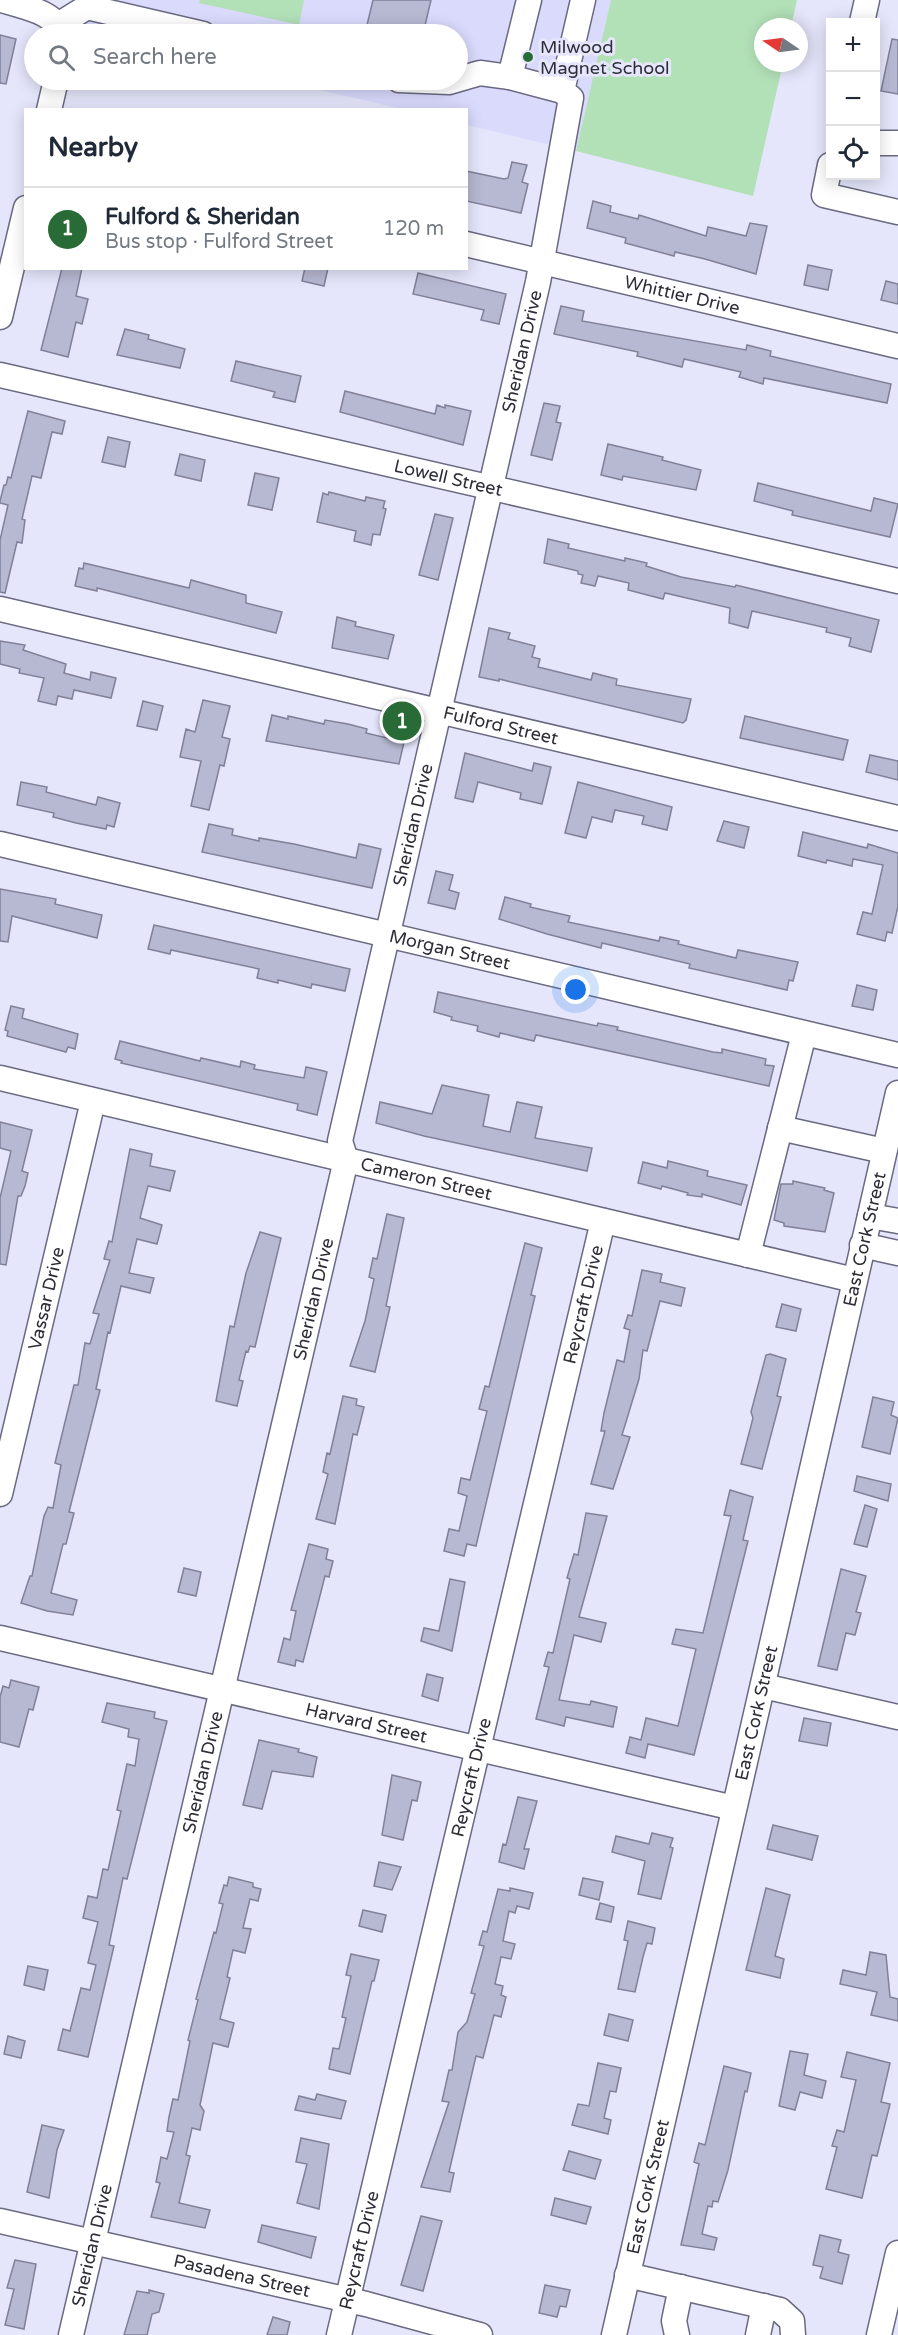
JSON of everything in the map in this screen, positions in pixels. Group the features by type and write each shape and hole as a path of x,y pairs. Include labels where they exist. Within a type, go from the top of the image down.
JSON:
{"street":[{"path":"2,0 41,13 54,24"},
{"path":"510,77 528,0"},
{"path":"468,76 480,73 510,77 562,90 583,0"},
{"path":"863,18 867,0"},
{"path":"62,24 87,7 160,24"},
{"path":"49,108 54,90"},
{"name":"Sheridan Drive","path":"70,2335 224,1689 346,1160 340,1140 542,262 571,98 562,90"},
{"path":"880,143 898,143"},
{"path":"828,180 824,195 898,212"},
{"path":"0,317 24,216"},
{"name":"Whittier Drive","path":"468,244 558,268 898,346"},
{"name":"Lowell Street","path":"0,375 898,581"},
{"name":"Fulford Street","path":"0,609 898,818"},
{"name":"Morgan Street","path":"0,844 898,1055"},
{"path":"748,1255 804,1034"},
{"name":"Cameron Street","path":"0,1078 854,1280"},
{"name":"East Cork Street","path":"614,2335 898,1093"},
{"name":"Vassar Drive","path":"0,1494 93,1101"},
{"path":"780,1128 884,1151"},
{"path":"870,1216 898,1221"},
{"name":"Reycraft Drive","path":"339,2335 480,1750 603,1221"},
{"path":"862,1245 898,1253"},
{"name":"Harvard Street","path":"0,1638 734,1809"},
{"path":"763,1686 898,1717"},
{"name":"Pasadena Street","path":"0,2221 347,2301 480,2335"},
{"path":"879,2335 898,2253"},
{"path":"627,2275 780,2310 792,2321 793,2335"},
{"path":"677,2335 674,2321 681,2287"},
{"path":"758,2335 764,2306"}],"shaded area":[{"name":"Milwood Magnet School","path":"90,0 611,0 576,151 468,125 468,108 398,108 319,90 468,90 468,24 85,24"}],"green space":[{"path":"200,0 304,0 299,24 199,3"},
{"path":"611,0 797,0 793,18 754,18 754,72 781,72 753,196 576,151"}],"building":[{"path":"373,0 431,0 425,24 367,24"},
{"path":"0,35 16,39 6,84 0,83"},
{"path":"892,39 898,40 898,94 881,91"},
{"path":"512,162 527,165 522,182 528,184 521,213 468,201 468,171 508,178"},
{"path":"593,201 611,206 610,212 638,219 639,215 706,236 708,227 746,236 750,223 767,226 756,274 705,259 675,252 674,256 625,243 626,238 587,228"},
{"path":"808,265 832,270 828,290 804,285"},
{"path":"61,270 82,270 76,296 88,299 82,324 76,322 68,357 41,350"},
{"path":"305,270 328,270 324,286 302,281"},
{"path":"418,273 506,294 499,324 481,320 484,310 413,294"},
{"path":"886,281 898,284 898,304 881,300"},
{"path":"561,306 584,311 582,321 746,350 747,345 771,351 770,356 891,384 887,403 764,378 763,384 739,377 741,372 684,359 682,367 637,356 638,352 554,334"},
{"path":"125,329 149,335 148,339 185,349 180,368 117,355"},
{"path":"236,361 301,376 295,402 273,397 275,392 231,381"},
{"path":"345,391 435,414 437,405 471,411 463,445 340,412"},
{"path":"544,403 560,406 556,422 561,423 552,460 531,455"},
{"path":"28,411 65,421 62,434 52,432 41,478 32,476 22,519 25,520 22,543 17,542 5,593 0,592 0,540 8,505 0,501 4,485 8,477 11,478"},
{"path":"108,437 130,442 125,467 102,462"},
{"path":"608,444 663,457 662,460 701,470 696,490 623,476 622,480 601,475"},
{"path":"180,454 205,460 201,481 175,475"},
{"path":"255,473 279,478 272,510 248,505"},
{"path":"758,483 871,511 874,498 898,504 890,537 792,515 793,511 754,501"},
{"path":"329,492 365,501 366,497 385,501 383,508 386,509 380,535 373,534 371,545 354,541 356,531 317,522 323,493 328,495"},
{"path":"435,514 453,518 438,580 419,575"},
{"path":"548,539 569,544 568,548 625,561 625,558 647,563 646,566 681,577 735,587 736,585 879,620 871,652 849,646 851,638 826,632 827,628 752,611 748,628 729,623 730,608 665,593 663,599 628,590 629,583 598,576 595,586 581,583 583,575 578,574 578,571 544,563"},
{"path":"84,563 189,588 191,580 246,595 246,603 282,612 276,633 97,588 97,591 75,586 79,568 83,569"},
{"path":"337,617 356,622 355,626 394,635 388,659 332,648"},
{"path":"489,628 510,633 508,639 535,646 532,657 540,659 538,667 591,680 593,673 617,679 616,685 691,699 686,720 683,723 499,679 499,681 479,677"},
{"path":"0,641 25,645 23,650 66,664 64,673 90,680 91,672 116,678 111,698 74,690 72,699 58,696 56,705 38,701 44,678 19,673 20,669 0,664"},
{"path":"203,700 230,706 222,737 230,739 224,766 220,765 209,810 191,806 201,761 180,757 186,729 195,732"},
{"path":"143,701 163,706 157,730 137,726"},
{"path":"272,715 324,724 325,720 348,724 367,729 366,733 404,742 399,764 266,741"},
{"path":"745,716 848,740 843,760 740,738"},
{"path":"465,753 532,771 534,763 551,767 542,804 520,799 521,793 478,782 473,802 455,798"},
{"path":"870,755 898,761 898,780 866,772"},
{"path":"21,782 47,787 46,792 96,805 98,797 120,803 114,827 107,825 106,829 76,823 53,817 54,813 17,805"},
{"path":"578,782 672,807 667,830 642,824 644,816 615,810 612,822 592,817 586,838 565,833"},
{"path":"724,821 749,827 744,848 717,841"},
{"path":"209,824 233,829 232,835 259,841 259,838 294,844 356,858 359,844 381,849 372,888 202,852"},
{"path":"803,832 867,848 868,844 898,853 898,906 892,933 887,932 885,941 857,934 863,912 872,914 883,865 853,859 852,866 798,856"},
{"path":"436,871 453,875 449,890 459,893 455,909 428,903"},
{"path":"0,889 56,899 55,904 102,915 97,938 12,916 8,942 0,941"},
{"path":"505,897 531,904 530,907 570,916 568,922 659,941 660,937 679,941 678,944 736,958 738,950 798,962 793,981 789,980 787,990 689,968 690,964 602,943 601,948 499,919"},
{"path":"154,925 350,969 345,991 312,984 311,988 278,980 278,983 257,978 259,969 171,950 170,954 148,949"},
{"path":"857,985 877,990 873,1010 852,1006"},
{"path":"438,992 597,1026 598,1023 618,1027 617,1030 713,1052 722,1053 722,1049 766,1059 765,1065 774,1066 769,1086 536,1035 534,1041 500,1033 499,1037 477,1031 478,1026 451,1020 452,1017 434,1012"},
{"path":"11,1006 24,1009 22,1018 78,1034 75,1049 68,1047 66,1052 7,1036 8,1031 5,1030"},
{"path":"120,1041 200,1061 201,1058 240,1067 241,1061 255,1065 254,1069 304,1078 306,1067 327,1072 317,1115 297,1110 298,1104 121,1063 122,1061 115,1059"},
{"path":"442,1085 489,1095 483,1126 510,1132 517,1102 542,1107 535,1138 592,1148 587,1171 424,1136 376,1123 380,1102 432,1114"},
{"path":"0,1122 32,1130 22,1171 28,1173 21,1196 18,1196 6,1265 0,1264 0,1198 11,1151 0,1148"},
{"path":"130,1149 152,1154 150,1166 175,1171 170,1191 148,1186 140,1218 162,1225 157,1244 137,1239 129,1273 154,1278 150,1293 121,1286 110,1333 108,1332 96,1389 100,1390 69,1512 74,1513 66,1544 63,1544 51,1593 77,1600 73,1615 47,1611 21,1603 30,1576 32,1576 44,1516 48,1507 53,1508 61,1465 55,1463 74,1385 78,1385 85,1343 90,1344 99,1314 93,1313 110,1260 104,1259 109,1241 112,1242"},
{"path":"668,1161 708,1171 707,1176 747,1185 741,1205 702,1194 702,1197 687,1195 688,1193 662,1186 661,1189 638,1183 643,1162 667,1168"},
{"path":"793,1181 825,1188 824,1190 834,1193 825,1232 784,1226 784,1223 774,1220 781,1184 793,1184"},
{"path":"387,1214 404,1218 386,1306 390,1307 375,1372 350,1366 365,1321 374,1279 369,1277 373,1258 377,1259"},
{"path":"260,1232 281,1238 255,1347 250,1346 248,1352 246,1351 239,1380 243,1381 237,1406 216,1401 230,1326 234,1327 246,1273"},
{"path":"525,1243 542,1248 531,1295 535,1296 476,1546 467,1544 464,1556 444,1551 449,1529 459,1531 467,1496 458,1493 461,1478 470,1480 487,1411 479,1409 485,1386 489,1387"},
{"path":"642,1270 662,1274 660,1282 685,1288 681,1306 660,1301 647,1351 643,1350 639,1379 622,1435 630,1437 613,1489 591,1484 605,1431 601,1431 617,1360 624,1362 630,1330 624,1328 628,1315 632,1316"},
{"path":"782,1304 801,1309 796,1331 776,1327"},
{"path":"766,1355 786,1359 777,1396 781,1397 762,1469 741,1464 753,1418 751,1412"},
{"path":"343,1396 357,1399 356,1405 364,1407 357,1435 353,1434 335,1524 316,1519 328,1474 323,1472 327,1453 330,1454"},
{"path":"873,1397 894,1402 891,1415 898,1418 890,1454 862,1447"},
{"path":"857,1476 891,1484 888,1501 854,1491"},
{"path":"730,1490 753,1497 743,1540 748,1541 694,1755 648,1744 645,1758 626,1753 630,1737 641,1740 646,1718 678,1726 696,1649 672,1644 676,1629 703,1633 731,1516 724,1515"},
{"path":"865,1505 877,1509 867,1547 854,1544"},
{"path":"586,1513 607,1516 579,1617 606,1623 601,1642 574,1635 559,1700 590,1705 591,1701 617,1707 613,1727 566,1717 564,1726 536,1719 549,1667 544,1666 548,1652 553,1653 570,1579 567,1578 574,1554 578,1555"},
{"path":"309,1544 328,1549 326,1559 333,1561 329,1577 325,1576 303,1662 296,1660 295,1666 278,1662 284,1638 290,1640 296,1611 291,1610"},
{"path":"184,1568 201,1572 196,1596 178,1592"},
{"path":"841,1569 866,1576 856,1612 861,1613 855,1635 846,1633 837,1670 818,1666"},
{"path":"450,1579 465,1582 452,1651 421,1641 424,1628 439,1631"},
{"path":"427,1674 443,1678 438,1701 422,1696"},
{"path":"11,1680 39,1687 33,1710 29,1709 19,1747 0,1742 0,1697 3,1686 9,1688"},
{"path":"107,1703 155,1712 154,1718 167,1721 127,1879 123,1878 109,1945 114,1946 88,2057 58,2050 63,2029 70,2031 81,1988 90,1990 96,1965 88,1963 98,1922 83,1918 88,1896 97,1898 103,1869 108,1870 121,1811 117,1810 127,1764 135,1766 139,1739 128,1737 129,1729 102,1722"},
{"path":"804,1718 831,1723 827,1746 799,1741"},
{"path":"259,1740 299,1749 298,1752 317,1757 313,1777 272,1771 262,1809 243,1805"},
{"path":"392,1775 421,1782 417,1801 412,1800 403,1840 382,1835"},
{"path":"518,1797 537,1801 524,1849 529,1849 524,1869 499,1862 503,1844 506,1845"},
{"path":"773,1825 818,1836 812,1860 767,1849"},
{"path":"652,1833 673,1838 670,1847 673,1848 661,1899 638,1894 645,1861 612,1852 616,1836 649,1844"},
{"path":"379,1862 401,1867 392,1890 374,1886"},
{"path":"229,1877 253,1883 253,1887 261,1889 258,1901 250,1899 243,1928 251,1929 245,1953 233,1950 227,1977 230,1978 220,2019 234,2023 228,2047 213,2043 200,2105 204,2111 200,2130 192,2128 186,2155 190,2156 179,2203 210,2210 205,2228 151,2217 160,2183 156,2182 161,2157 167,2159 174,2132 167,2131 173,2099 178,2100 190,2041 188,2040 198,2000 196,1999 223,1904 219,1903"},
{"path":"583,1878 603,1882 599,1900 579,1895"},
{"path":"510,1888 533,1893 529,1909 517,1906 515,1913 509,1911 503,1941 515,1944 511,1959 501,1957 495,1984 503,1986 501,1995 506,1997 501,2017 494,2015 483,2058 476,2056 449,2172 454,2173 450,2192 421,2187 449,2102 442,2101 449,2070 452,2070 458,2032 467,2022 475,1994 471,1993 484,1946 479,1945 483,1931 487,1932 498,1889 510,1891"},
{"path":"766,1888 790,1895 775,1956 784,1959 780,1978 746,1970"},
{"path":"600,1903 614,1907 611,1922 596,1919"},
{"path":"363,1910 386,1915 382,1932 359,1926"},
{"path":"628,1921 655,1928 652,1944 647,1943 635,1992 618,1989 628,1941 624,1940"},
{"path":"870,1952 886,1955 890,1997 898,1999 898,2021 871,2015 877,1992 840,1984 843,1970 866,1975"},
{"path":"351,1954 379,1960 350,2074 329,2069 333,2048 339,2049 346,2018 342,2017 351,1976 346,1975"},
{"path":"28,1966 48,1970 44,1990 24,1985"},
{"path":"609,2014 633,2020 628,2041 604,2035"},
{"path":"8,2036 25,2041 21,2058 4,2054"},
{"path":"790,2051 808,2054 804,2075 826,2081 822,2098 800,2092 795,2110 779,2106"},
{"path":"847,2052 890,2063 881,2102 890,2104 877,2156 872,2155 862,2198 826,2189 837,2147 832,2146 837,2130 844,2132 856,2080 841,2077"},
{"path":"598,2063 621,2068 616,2092 610,2091 604,2118 611,2120 608,2134 572,2125 578,2104 589,2106"},
{"path":"724,2066 751,2073 728,2170 718,2202 713,2201 712,2207 708,2206 702,2234 717,2238 714,2250 681,2245 699,2164 694,2162 699,2143 705,2145"},
{"path":"317,2094 346,2101 341,2119 295,2110 299,2096 315,2100"},
{"path":"42,2125 64,2130 57,2150 49,2198 27,2192"},
{"path":"301,2138 329,2144 319,2209 297,2203 307,2164 296,2162"},
{"path":"569,2151 601,2160 595,2179 563,2170"},
{"path":"555,2198 591,2207 586,2224 551,2215"},
{"path":"421,2216 442,2221 423,2291 401,2285"},
{"path":"262,2225 316,2237 311,2258 258,2242"},
{"path":"820,2235 841,2240 838,2252 849,2255 842,2284 820,2278 823,2267 813,2265"},
{"path":"15,2260 36,2264 24,2329 5,2325 14,2289 7,2288"},
{"path":"545,2285 570,2290 566,2307 560,2306 557,2317 539,2313"},
{"path":"149,2290 164,2294 159,2312 152,2314 147,2335 124,2335 137,2291 149,2293"},
{"path":"273,2317 290,2322 287,2335 267,2335"}],"place":[{"name":"Milwood Magnet School","path":"528,57"},
{"name":"Fulford & Sheridan","path":"402,721"}]}
